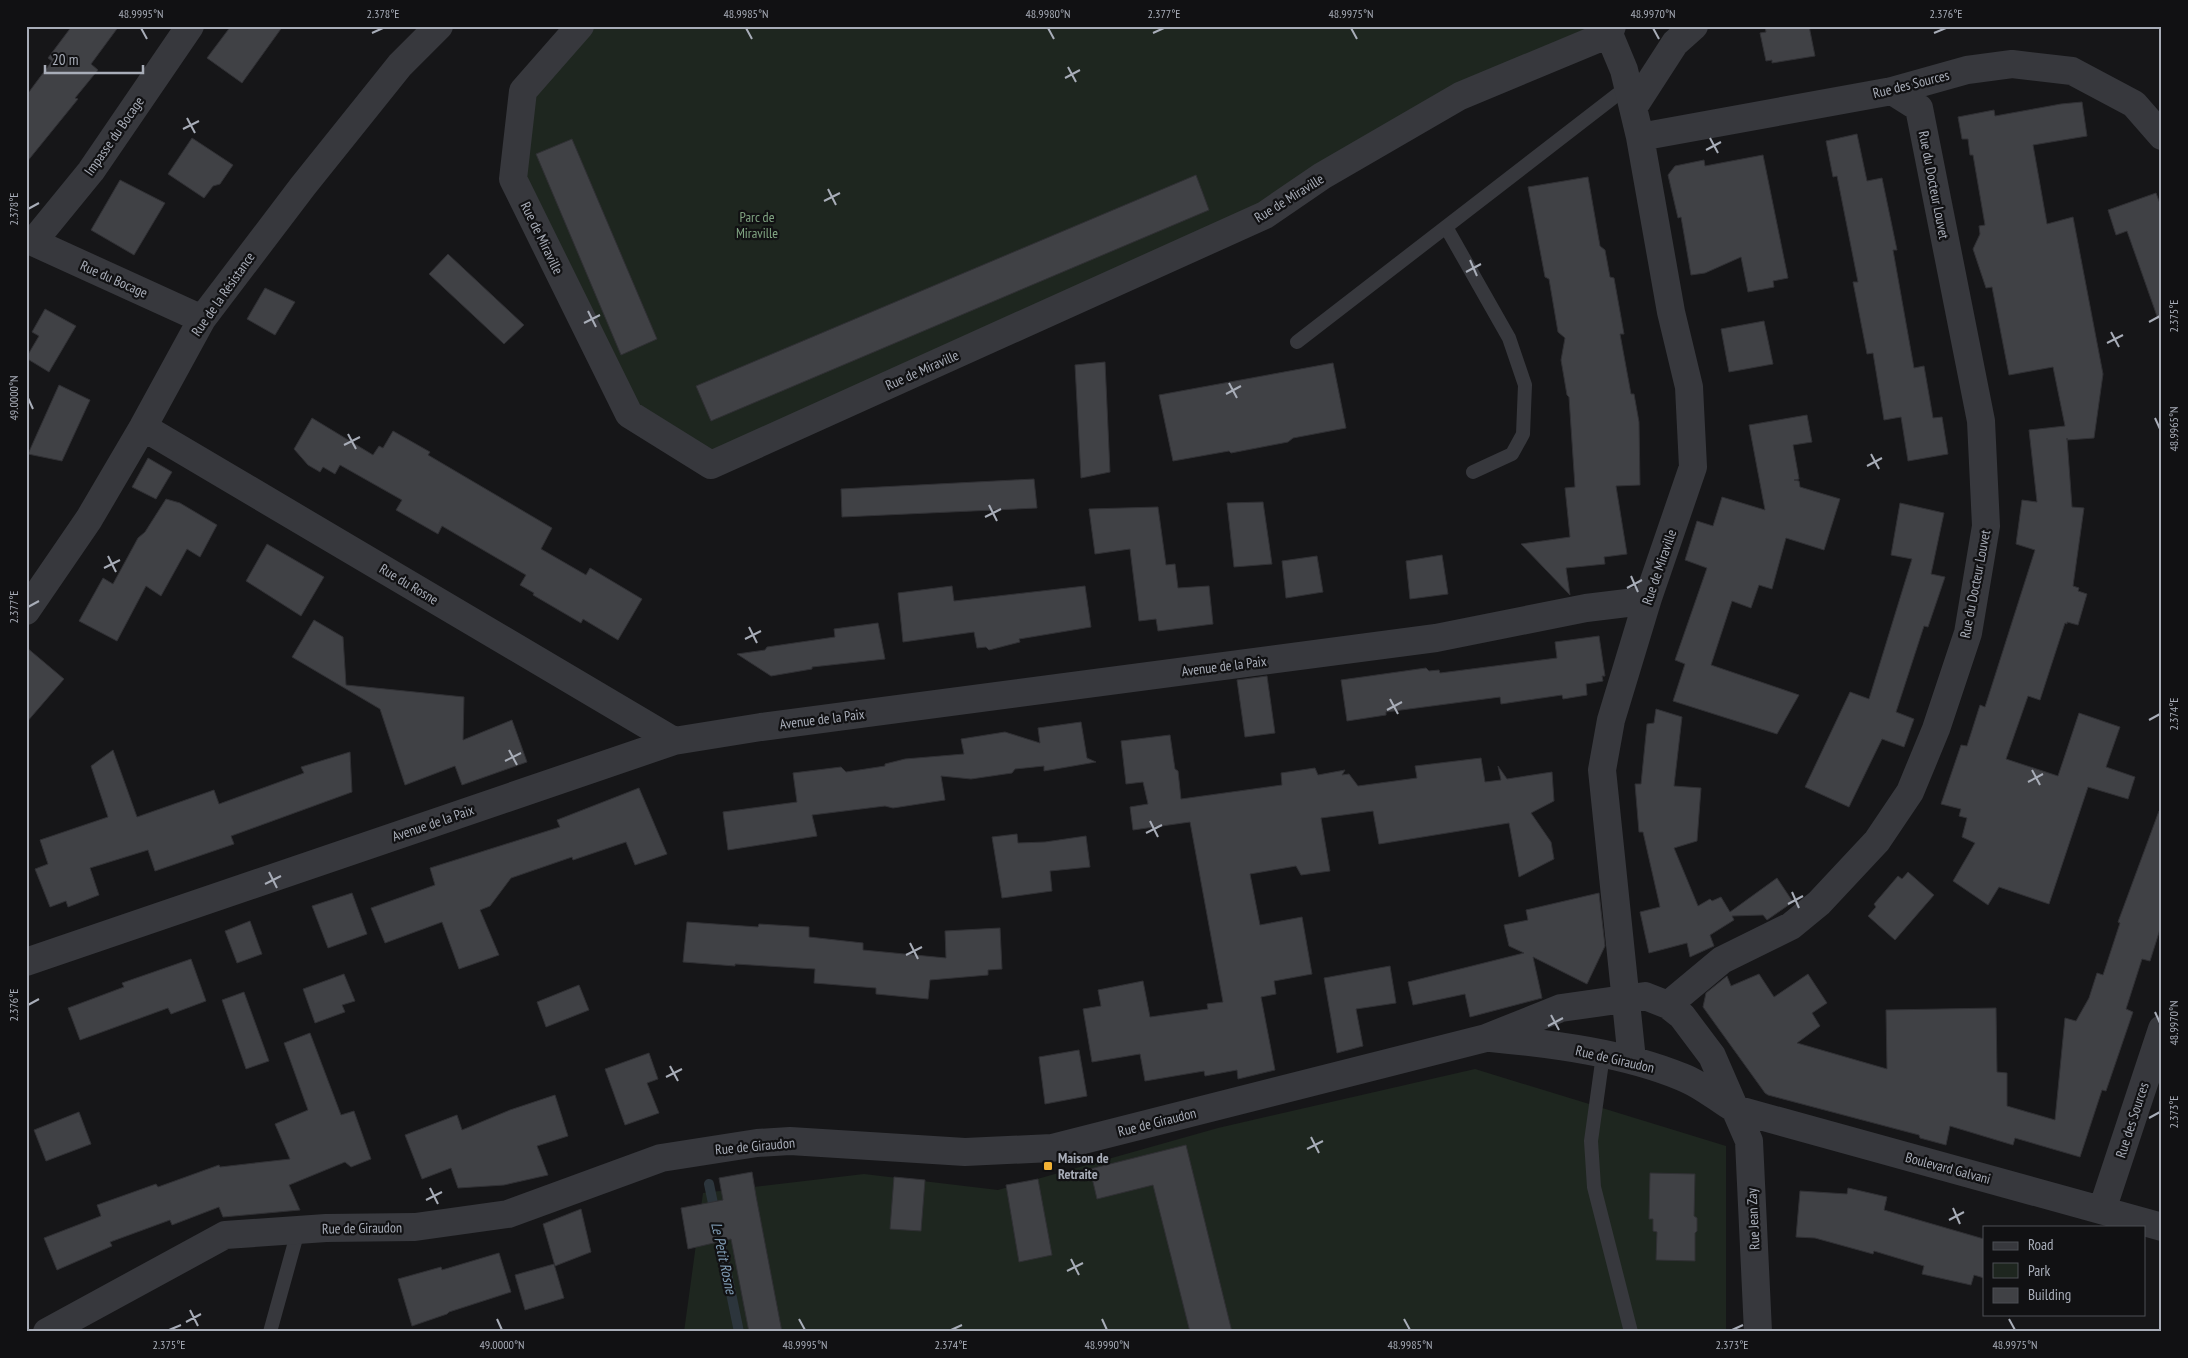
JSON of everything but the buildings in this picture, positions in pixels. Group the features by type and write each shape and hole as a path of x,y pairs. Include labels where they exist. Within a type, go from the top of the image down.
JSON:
{"street":[{"name":"Impasse du Bocage","path":"29,242 91,171 190,26"},
{"name":"Rue de la Résistance","path":"26,611 89,519 143,427 202,319 303,186 400,65 438,26"},
{"name":"Rue de Miraville","path":"580,26 523,91 513,179 628,414 710,465 1265,215 1322,176 1460,96 1611,30 1640,137 1671,312 1689,387 1693,467 1648,598 1611,720 1602,770 1614,877 1624,998 1632,1060"},
{"path":"1628,88 1694,26"},
{"name":"Rue des Sources","path":"1640,137 1892,91 1967,70 2012,64 2072,71 2134,104 2162,136"},
{"name":"Rue du Docteur Louvet","path":"1668,1005 1722,960 1791,926 1819,903 1877,841 1910,792 1936,729 1968,633 1986,526 1981,421 1919,108 1892,91"},
{"name":"Rue du Bocage","path":"29,242 202,319"},
{"name":"Rue du Rosne","path":"143,427 674,740"},
{"name":"Avenue de la Paix","path":"26,962 674,740 1436,638 1586,608 1627,604 1648,598"},
{"path":"1624,998 1645,996 1668,1005 1682,1016 1712,1056 1735,1109"},
{"name":"Rue de Giraudon","path":"47,1332 225,1236 326,1228 415,1227 508,1214 660,1158 757,1143 790,1141 965,1152 1052,1148 1486,1038 1561,1008 1624,998"},
{"name":"Rue des Sources","path":"2102,1210 2162,1029"},
{"path":"1684,1077 1695,1060 1697,1036"},
{"name":"Rue de Giraudon","path":"1486,1038 1537,1042 1632,1060 1684,1077 1735,1109"},
{"name":"Boulevard Galvani","path":"1735,1109 2162,1227"},
{"name":"Rue Jean Zay","path":"1735,1109 1749,1141 1758,1332"}],"lane":[{"path":"1297,342 1628,88"},
{"path":"1446,227 1509,338 1525,385 1523,434 1512,454 1473,472"},
{"path":"1603,1055 1591,1142 1594,1187 1631,1332"},
{"path":"270,1332 298,1231"}],"green space":[{"name":"Parc de Miraville","path":"580,26 1597,26 1322,176 711,465 629,414 513,179 523,91"},
{"path":"1475,1069 1726,1146 1726,1332 684,1332 703,1193 864,1174 998,1190 1218,1128"}],"waterway":[{"name":"Le Petit Rosne","path":"709,1184 715,1213"},
{"name":"Le Petit Rosne","path":"718,1230 739,1332"}],"place":[{"name":"Maison de Retraite","path":"1048,1166"}]}
